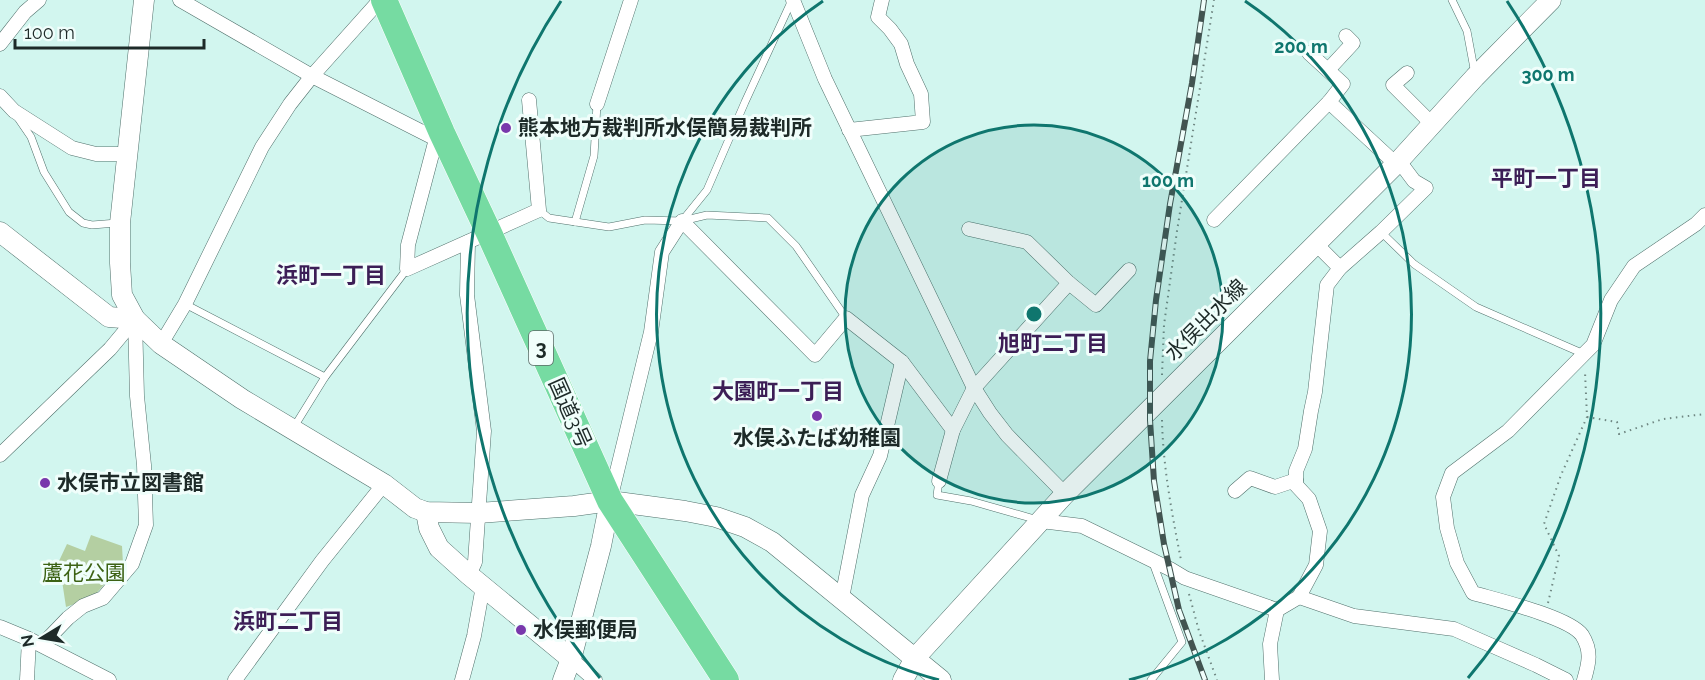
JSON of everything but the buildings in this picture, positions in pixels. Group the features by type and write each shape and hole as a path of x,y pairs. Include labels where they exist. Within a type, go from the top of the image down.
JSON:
{"highway":[{"name":"国道3号","path":"382,0 479,237 610,501 726,680"}],"street":[{"path":"0,44 25,12 39,0"},
{"path":"144,0 120,223 120,262 122,295 135,319 161,344 242,399 384,484 415,508 426,512 478,513 610,501 716,517 745,527 772,542 941,680"},
{"path":"180,0 312,76 439,136 408,245 407,269 539,210 529,100"},
{"path":"161,344 185,304 262,147 290,104 312,76 382,0"},
{"path":"597,104 631,0"},
{"path":"793,0 825,79 974,388 1007,435 1065,494"},
{"path":"849,130 923,122 921,94 907,64 901,44 878,17 882,0"},
{"name":"水俣出水線","path":"903,680 915,658 1065,494 1397,163 1475,77 1551,0"},
{"path":"1328,70 1354,42"},
{"path":"1214,220 1329,102 1343,84 1309,53"},
{"path":"1407,72 1393,85 1432,124"},
{"path":"0,96 14,111 72,148 96,154 127,154"},
{"path":"1272,680 1270,644 1277,610 1299,597 1316,564 1320,531 1309,499 1296,484 1296,471 1305,449 1315,392 1328,285 1340,268 1426,188 1414,181 1329,102"},
{"path":"1584,680 1590,662 1589,651 1581,634 1565,622 1473,593 1457,563 1447,528 1443,497 1452,473 1508,431 1593,345 1611,300 1634,266 1696,224 1705,215"},
{"path":"563,680 572,659 601,546 651,332 662,252 682,221 815,355 846,318 902,362 953,430"},
{"path":"969,229 1027,242 1069,283 1096,305 1129,270"},
{"path":"0,232 109,317 135,319"},
{"path":"462,680 474,636 483,431 467,295 479,237"},
{"path":"1316,244 1340,268"},
{"path":"939,481 953,430 974,388 1069,283"},
{"path":"0,455 110,350 135,319"},
{"path":"27,680 35,642 83,606 103,598 132,564 146,525 144,465 137,396 135,319"},
{"path":"842,598 862,495 880,456 902,362"},
{"path":"1235,491 1250,478 1275,487 1296,480"},
{"path":"235,680 322,561 384,484"},
{"path":"426,512 429,528 439,548 595,680"},
{"path":"1041,521 1082,526 1185,578 1277,610"},
{"path":"1299,597 1354,616 1454,629 1566,680"},
{"path":"0,627 35,642 109,680"}],"lane":[{"path":"682,221 707,190 793,0"},
{"path":"1452,0 1467,31 1475,77"},
{"path":"575,222 594,156 597,104"},
{"path":"14,111 31,137 44,172 69,212 83,223 92,225 120,223"},
{"path":"539,210 549,218 609,227 645,220 682,221 707,215 768,218 796,246 846,318"},
{"path":"1381,232 1414,264 1476,307 1584,354"},
{"path":"293,429 325,377 407,269"},
{"path":"185,304 325,377"},
{"path":"939,481 937,495 971,501 1041,521"},
{"path":"1151,680 1182,642 1152,561"}],"path":[{"path":"1214,0 1179,220 1164,325 1161,368 1162,430 1172,513 1185,578 1217,680"},
{"path":"1546,615 1559,556 1544,524 1561,475 1587,417 1584,354"},
{"path":"1587,417 1617,422 1619,434 1663,419 1705,414"}],"green space":[{"name":"蘆花公園","path":"91,535 122,546 123,564 92,598 66,607 59,561 67,544 85,551"}],"railway":[{"path":"1204,0 1156,300 1150,361 1150,420 1154,481 1164,544 1179,610 1205,680"}],"place":[{"name":"熊本地方裁判所水俣簡易裁判所","path":"506,128"},
{"name":"水俣ふたば幼稚園","path":"817,416"},
{"name":"水俣市立図書館","path":"45,483"},
{"name":"水俣郵便局","path":"521,630"}],"district":[{"name":"平町一丁目","path":"1546,178"},
{"name":"浜町一丁目","path":"331,275"},
{"name":"旭町二丁目","path":"1053,343"},
{"name":"大園町一丁目","path":"778,391"},
{"name":"浜町二丁目","path":"288,621"}]}
